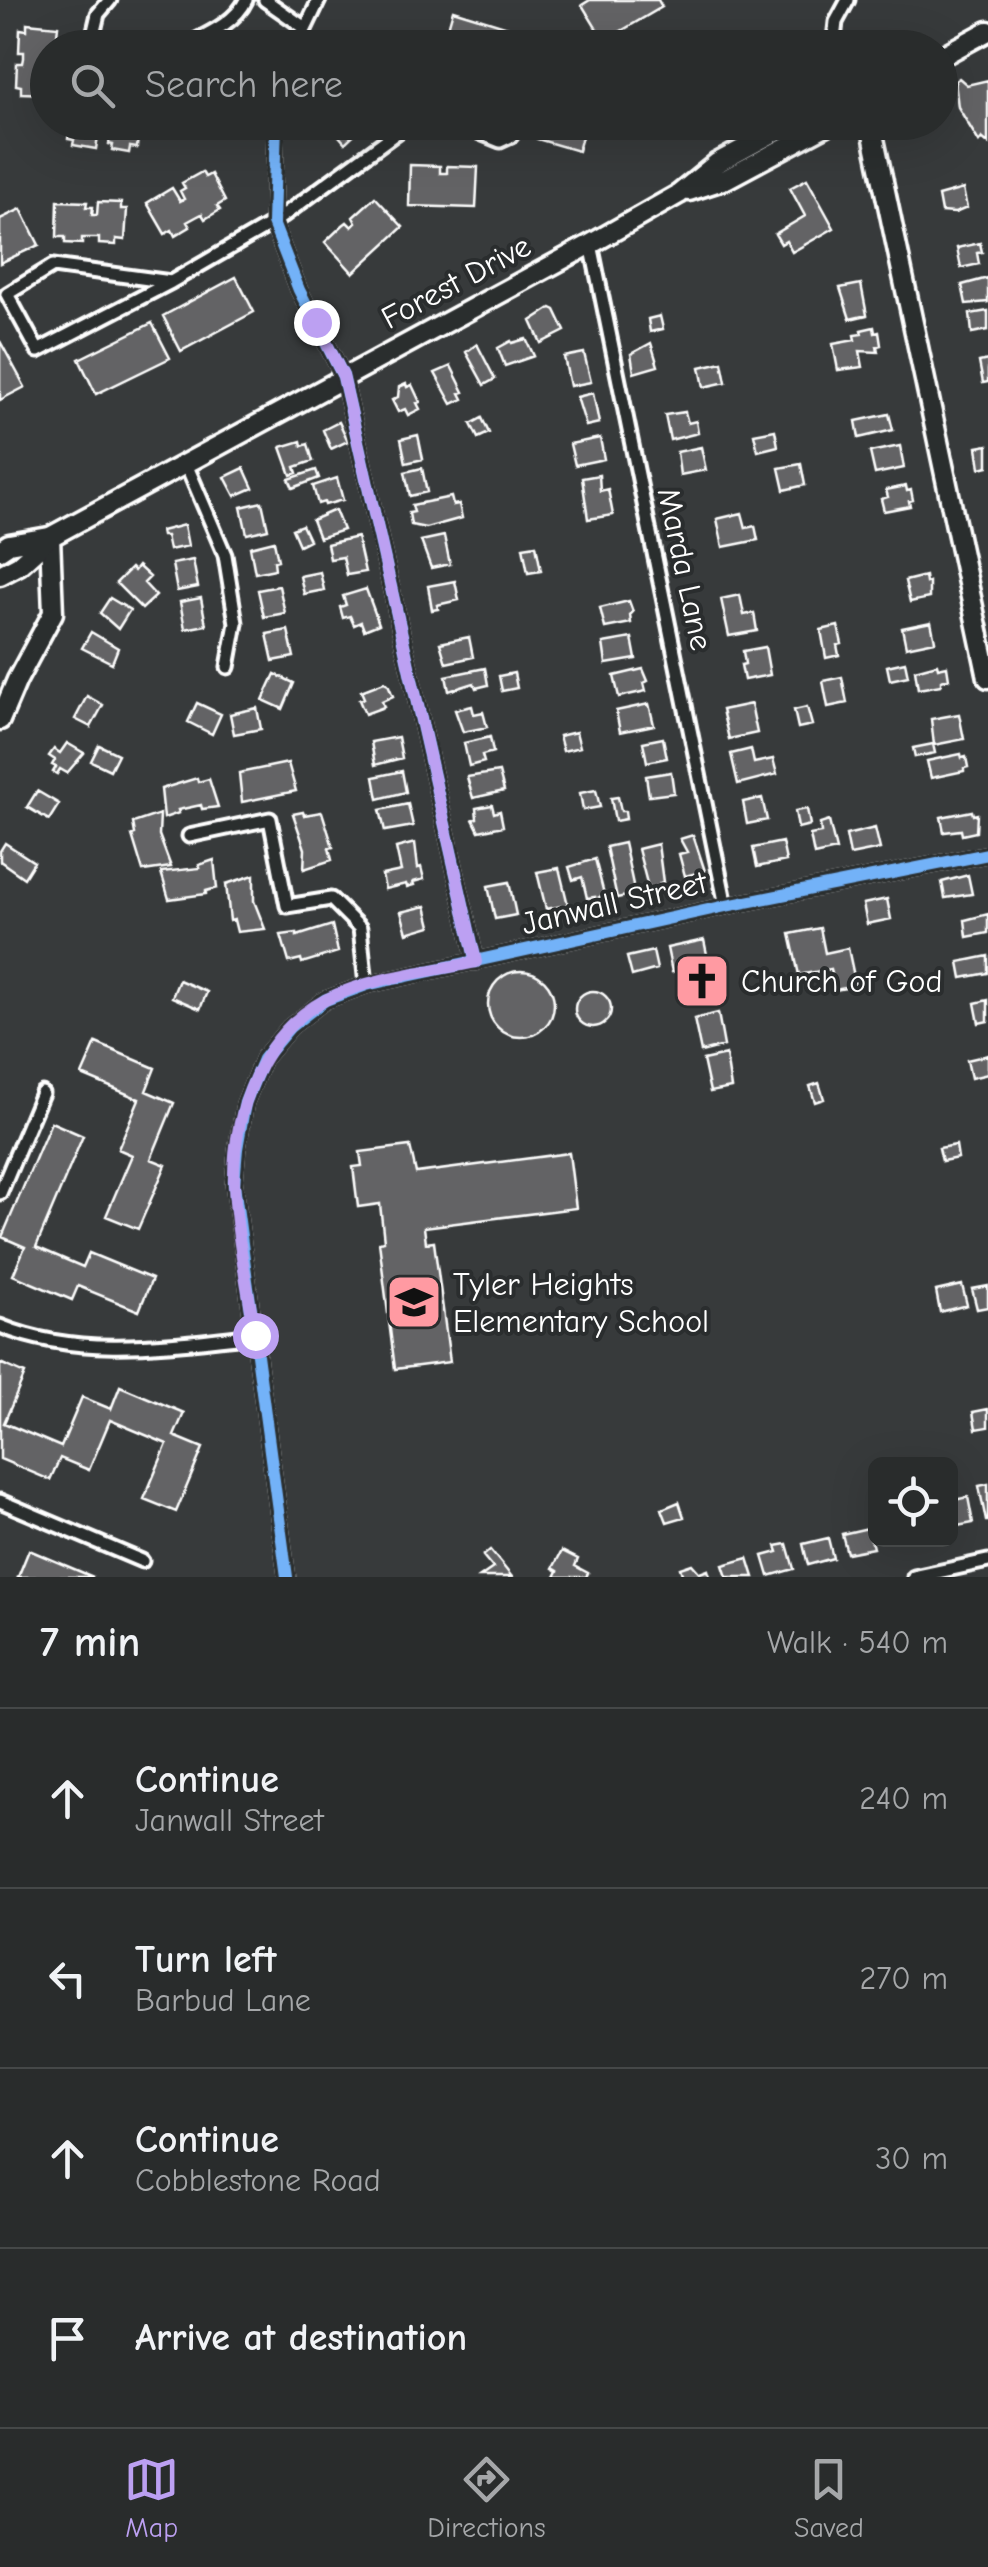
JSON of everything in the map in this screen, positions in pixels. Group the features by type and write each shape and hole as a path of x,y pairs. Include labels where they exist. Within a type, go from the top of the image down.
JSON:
{"main road":[{"path":"958,47 988,31"},
{"name":"Forest Drive","path":"0,575 19,565 50,537 591,244 679,194 717,163 760,140"},
{"name":"Forest Drive","path":"679,194 726,179 799,140"},
{"path":"874,140 988,678"},
{"path":"0,720 53,613 50,537"},
{"name":"Forest Drive","path":"0,550 9,544 50,537"}],"street":[{"path":"94,30 98,14 110,0"},
{"path":"213,30 243,8 246,0"},
{"path":"265,0 305,28 319,0"},
{"path":"835,30 848,0"},
{"path":"274,140 273,223 299,290 343,376 476,962"},
{"path":"171,282 53,266 6,294 38,351 171,282 273,223 386,140"},
{"name":"Marda Lane","path":"591,244 726,906"},
{"path":"186,464 224,555 236,623 228,667"},
{"path":"189,836 270,820 287,906 331,899 360,928 366,985"},
{"name":"Janwall Street","path":"286,1577 234,1184 246,1103 263,1060 290,1027 325,1000 366,985 726,906 988,854"},
{"path":"0,1192 42,1092"},
{"path":"0,1326 51,1341 99,1348 255,1335"},
{"path":"0,1501 142,1561"},
{"path":"914,1577 988,1562"}],"building":[{"path":"590,0 658,0 662,7 623,30 597,30 582,5"},
{"path":"453,10 518,30 447,30"},
{"path":"27,23 58,26 58,30 30,30 30,93 21,93 21,86 16,85 17,63 23,63 24,58 24,52 19,52 20,29 27,30"},
{"path":"958,79 967,85 988,80 988,143 982,138 979,142 958,107"},
{"path":"74,140 97,140 96,149 73,145"},
{"path":"110,140 138,140 137,148 130,147 129,153 112,150 113,145"},
{"path":"540,140 581,140 578,151"},
{"path":"410,165 440,166 440,173 447,173 447,166 478,167 476,208 409,206"},
{"path":"202,172 205,177 211,174 225,201 217,206 220,210 205,219 202,214 187,222 190,227 175,236 172,230 165,234 147,203 172,188 180,201 184,199 182,183"},
{"path":"807,179 834,228 792,252 786,241 781,244 775,234 805,216 790,188"},
{"path":"963,189 967,208 955,213 941,212 938,196"},
{"path":"375,197 403,227 353,273 325,242 347,222 352,227 356,223 353,217"},
{"path":"58,201 87,202 86,207 93,207 92,215 97,215 98,202 121,203 121,209 127,209 125,240 116,239 116,245 99,244 99,238 82,238 82,244 65,243 65,237 57,237"},
{"path":"21,209 39,245 0,263 0,219"},
{"path":"980,243 979,264 961,268 957,248"},
{"path":"236,277 254,312 181,351 163,316"},
{"path":"988,278 988,302 966,304 962,285"},
{"path":"861,284 867,315 850,319 840,288"},
{"path":"551,308 565,331 541,343 531,321"},
{"path":"988,311 988,330 972,333 970,314"},
{"path":"660,316 663,329 650,332 648,319"},
{"path":"152,323 170,358 96,394 79,359"},
{"path":"874,327 875,333 879,332 878,352 860,351 863,367 838,370 833,344 855,340 854,335 862,334 861,330"},
{"path":"526,339 534,356 505,366 498,348"},
{"path":"0,341 25,387 0,400"},
{"path":"651,343 658,366 634,373 631,354"},
{"path":"477,344 495,379 484,385 466,352"},
{"path":"584,353 591,382 570,386 564,357"},
{"path":"988,360 988,382 983,383 979,362"},
{"path":"722,362 726,382 704,387 700,367"},
{"path":"451,366 464,392 460,393 463,399 452,404 435,373"},
{"path":"412,385 420,402 420,409 408,415 405,409 398,412 392,400 398,397 399,387"},
{"path":"593,393 599,423 586,426 577,397"},
{"path":"685,412 688,423 696,421 698,433 670,440 665,415"},
{"path":"889,414 893,430 859,438 856,421"},
{"path":"482,418 489,433 478,438 471,424"},
{"path":"339,422 348,441 331,449 323,430"},
{"path":"775,430 778,446 758,451 754,434"},
{"path":"418,435 423,459 406,463 401,439"},
{"path":"600,438 604,459 575,465 570,444"},
{"path":"301,441 302,446 308,444 313,461 295,467 297,473 291,475 281,447"},
{"path":"988,445 988,466 980,468 977,447"},
{"path":"900,446 904,468 875,474 870,452"},
{"path":"701,447 706,470 680,475 677,452"},
{"path":"801,464 805,485 784,490 779,468"},
{"path":"244,468 253,488 235,496 225,477"},
{"path":"422,468 427,492 410,496 405,472"},
{"path":"316,470 319,478 293,488 289,479"},
{"path":"599,475 600,491 608,489 613,515 588,519 582,478"},
{"path":"337,478 343,500 318,504 313,486"},
{"path":"906,486 913,500 909,501 910,506 884,511 881,499 888,497 886,490"},
{"path":"451,497 453,505 459,504 462,518 426,528 411,525 412,505"},
{"path":"262,502 268,529 247,534 241,507"},
{"path":"335,510 343,530 319,538 312,520"},
{"path":"742,513 746,528 755,526 758,540 723,547 717,519"},
{"path":"184,525 188,546 169,550 161,531"},
{"path":"302,525 309,540 299,545 292,529"},
{"path":"444,536 450,564 431,568 421,541"},
{"path":"357,537 365,572 347,575 343,557 330,559 327,544"},
{"path":"274,541 278,560 274,561 275,569 255,573 250,547"},
{"path":"536,545 541,571 528,573 523,547"},
{"path":"193,560 198,587 177,591 172,564"},
{"path":"138,566 150,577 144,583 156,596 142,609 116,583"},
{"path":"320,572 324,590 304,594 300,576"},
{"path":"925,576 929,598 910,602 905,581"},
{"path":"455,581 459,600 432,610 428,586"},
{"path":"279,586 285,613 264,617 258,590"},
{"path":"366,589 379,624 364,630 361,622 354,625 350,616 343,618 340,607 346,605 343,596"},
{"path":"740,595 744,615 754,613 757,631 729,636 721,599"},
{"path":"110,598 130,610 118,629 100,613"},
{"path":"201,598 206,625 185,629 180,602"},
{"path":"629,601 631,623 605,628 600,608"},
{"path":"931,622 935,641 906,647 902,628"},
{"path":"838,626 842,644 837,645 839,655 826,658 821,630"},
{"path":"288,630 294,657 273,661 267,634"},
{"path":"91,632 118,648 112,663 82,648"},
{"path":"469,637 473,657 446,663 440,643"},
{"path":"632,638 636,659 606,664 603,643"},
{"path":"765,647 770,675 744,680 743,651"},
{"path":"905,662 908,676 890,680 887,666"},
{"path":"937,664 938,668 947,666 949,679 941,681 941,685 918,689 915,670"},
{"path":"485,668 488,685 476,688 474,683 449,691 446,676"},
{"path":"643,669 648,681 644,683 646,691 619,697 614,676"},
{"path":"514,673 517,688 502,691 499,676"},
{"path":"275,674 294,683 283,709 263,700"},
{"path":"842,677 847,703 828,707 823,681"},
{"path":"384,682 393,696 382,701 384,707 365,714 359,700 364,698 361,691"},
{"path":"87,696 103,705 91,727 75,719"},
{"path":"197,703 221,714 212,734 188,722"},
{"path":"649,704 654,725 620,732 616,711"},
{"path":"751,704 757,733 729,739 722,710"},
{"path":"472,706 474,714 483,712 487,727 463,732 455,710"},
{"path":"807,707 812,725 798,728 794,710"},
{"path":"257,708 261,729 234,734 230,714"},
{"path":"959,714 964,739 934,745 931,719"},
{"path":"576,732 580,747 563,751 559,736"},
{"path":"398,737 402,758 375,765 371,742"},
{"path":"490,737 493,752 482,755 484,762 469,766 464,743"},
{"path":"663,738 667,758 647,762 643,742"},
{"path":"67,743 84,753 67,773 60,769 57,774 52,765 55,760 49,756 54,749 60,753"},
{"path":"933,744 935,753 915,757 913,748"},
{"path":"99,745 118,754 110,770 91,761"},
{"path":"751,749 754,763 773,759 777,774 738,784 731,754"},
{"path":"961,754 968,767 964,771 931,778 927,761"},
{"path":"288,763 296,791 242,802 239,773"},
{"path":"402,771 406,792 378,799 374,777"},
{"path":"499,772 504,791 473,798 467,777"},
{"path":"671,772 674,793 649,796 646,776"},
{"path":"197,778 198,782 209,779 218,807 202,809 201,805 164,818 161,789"},
{"path":"596,790 600,807 583,810 580,793"},
{"path":"37,791 59,804 49,820 27,807"},
{"path":"618,797 626,819 615,821 611,798"},
{"path":"762,798 767,820 747,824 743,802"},
{"path":"408,804 413,826 385,831 380,810"},
{"path":"492,805 494,813 500,811 503,826 479,831 473,819 477,818 476,808"},
{"path":"807,809 810,825 798,828 795,811"},
{"path":"972,811 977,814 976,832 944,832 941,817"},
{"path":"322,812 333,847 329,848 332,860 304,869 305,849 293,814"},
{"path":"160,814 159,835 171,867 143,871 132,835 133,823"},
{"path":"829,821 836,850 814,855 810,835 821,833 820,824"},
{"path":"875,828 880,849 850,855 846,835"},
{"path":"693,835 705,871 685,876 679,854 687,852 680,839"},
{"path":"782,842 786,861 757,867 753,848"},
{"path":"5,843 34,862 24,878 0,861"},
{"path":"415,843 418,868 421,867 424,879 407,887 406,884 385,889 382,875 401,871 396,848"},
{"path":"624,843 635,894 617,898 606,847"},
{"path":"658,844 663,882 661,888 649,891 638,849"},
{"path":"595,859 604,894 595,900 587,898 582,877 573,880 569,867"},
{"path":"214,860 217,888 206,894 169,899 161,872 200,868 199,865"},
{"path":"559,868 568,905 546,909 537,872"},
{"path":"254,875 254,901 265,929 237,932 234,920 230,921 226,884"},
{"path":"968,875 972,894 945,898 942,882"},
{"path":"509,882 516,915 495,919 488,886"},
{"path":"887,899 891,919 867,924 863,904"},
{"path":"426,906 431,926 407,933 401,912"},
{"path":"988,914 988,933 967,937 965,920"},
{"path":"332,925 338,952 302,963 301,959 289,962 281,935 297,936"},
{"path":"820,928 825,953 848,948 856,986 835,990 831,969 799,975 790,934"},
{"path":"704,940 709,964 672,972 667,948"},
{"path":"653,951 657,969 632,976 627,957"},
{"path":"988,956 988,973 962,978 959,962"},
{"path":"521,971 545,980 554,1004 545,1028 521,1037 497,1028 488,1004 497,980"},
{"path":"179,980 207,992 200,1009 172,997"},
{"path":"593,991 606,996 611,1009 606,1022 593,1027 580,1022 575,1009 580,996"},
{"path":"988,1000 988,1021 979,1023 975,1003"},
{"path":"718,1013 724,1046 701,1052 694,1019"},
{"path":"96,1043 155,1068 146,1091 174,1103 151,1159 166,1165 138,1229 106,1216 132,1155 118,1149 139,1099 82,1075"},
{"path":"726,1055 731,1088 710,1092 703,1060"},
{"path":"988,1055 988,1074 971,1078 967,1060"},
{"path":"819,1083 824,1099 815,1102 810,1086"},
{"path":"51,1122 83,1136 36,1247 83,1267 89,1253 152,1279 139,1311 78,1286 72,1300 13,1275 25,1247 2,1237"},
{"path":"956,1145 958,1158 942,1161 939,1148"},
{"name":"Tyler Heights Elementary School","path":"410,1146 416,1173 569,1153 576,1208 424,1227 426,1243 434,1242 450,1362 395,1369 379,1242 384,1241 380,1204 358,1207 353,1167 362,1166 360,1152"},
{"path":"962,1285 967,1305 940,1312 936,1291"},
{"path":"988,1286 988,1307 977,1309 972,1289"},
{"path":"0,1363 25,1374 4,1423 61,1447 82,1397 111,1409 120,1386 184,1413 174,1436 203,1448 176,1512 144,1499 167,1444 110,1420 89,1470 60,1458 50,1480 0,1459"},
{"path":"988,1409 988,1427 976,1429 973,1412"},
{"path":"988,1484 988,1521 986,1521 979,1486"},
{"path":"968,1497 973,1523 958,1526 958,1499"},
{"path":"679,1502 684,1517 667,1522 662,1509"},
{"path":"868,1528 868,1547 873,1548 847,1553 842,1534"},
{"path":"828,1538 833,1558 808,1565 803,1544"},
{"path":"787,1544 794,1569 769,1576 763,1556 778,1552 776,1546"},
{"path":"29,1550 93,1577 18,1577"},
{"path":"490,1550 512,1577 480,1577 493,1568 483,1556"},
{"path":"562,1551 578,1559 575,1566 588,1573 586,1577 555,1577 558,1571 553,1568"},
{"path":"748,1558 754,1577 727,1577 723,1565"},
{"path":"692,1564 700,1573 708,1570 710,1577 683,1577 680,1568"}],"cycle path":[{"path":"275,140 273,223 299,290 343,376 476,962"},
{"path":"287,1577 234,1184 245,1103 263,1059 290,1027 325,1000 366,985 726,906 988,854"}],"place":[{"name":"Church of God","path":"702,981"},
{"name":"Tyler Heights Elementary School","path":"414,1302"}],"route":[{"path":"255,1335 234,1184 246,1103 263,1060 290,1027 325,1000 366,985 476,962 343,376 316,322"}]}
